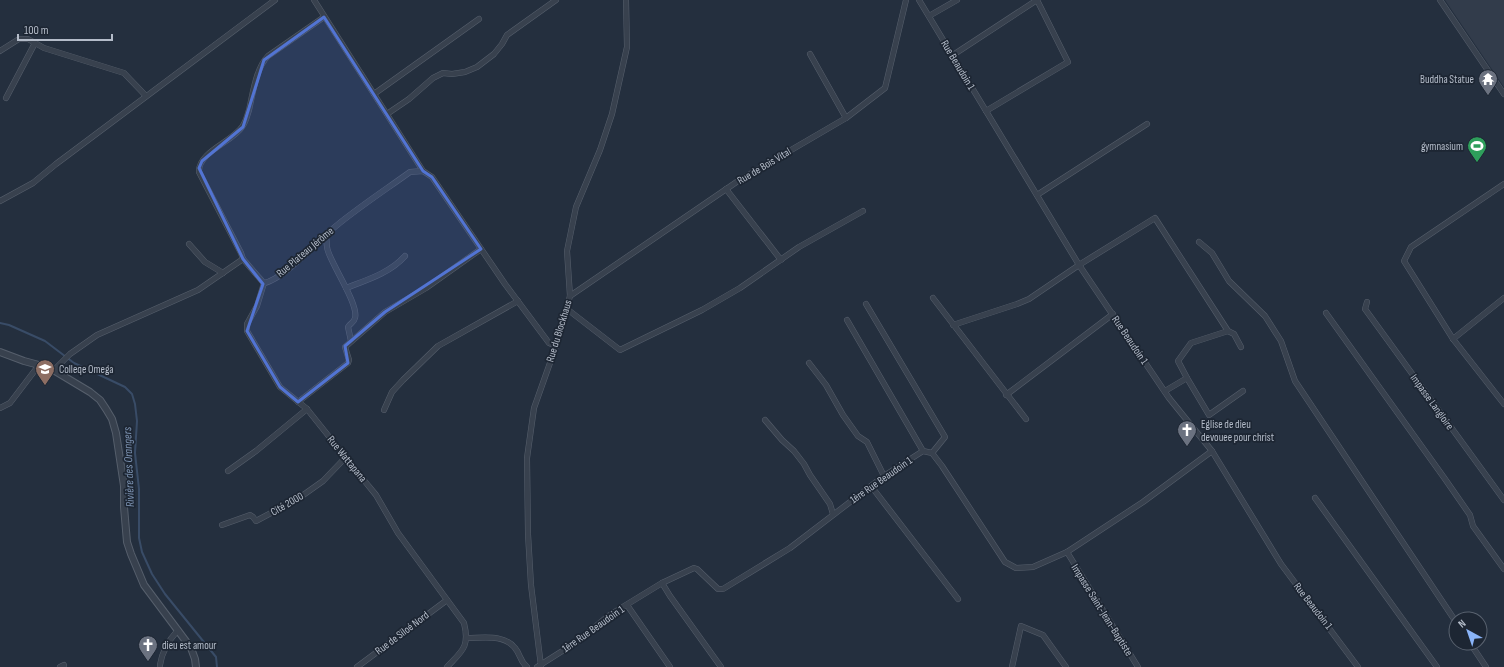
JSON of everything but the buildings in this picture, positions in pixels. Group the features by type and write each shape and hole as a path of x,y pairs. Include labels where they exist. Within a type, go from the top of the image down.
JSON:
{"street":[{"path":"0,201 33,183 56,164 275,0"},
{"path":"314,0 423,171 432,177 481,249 549,343 556,346"},
{"path":"387,114 409,99 434,78 443,74 465,72 477,66 494,54 507,35 556,0"},
{"name":"Rue du Blockhaus","path":"540,666 531,584 528,534 529,514 527,458 534,408 556,346 570,296 567,251 576,207 600,150 612,114 627,47 626,0"},
{"name":"Rue de Bois Vital","path":"570,296 726,189 846,118 885,88 906,0"},
{"name":"Rue Beaudoin 1","path":"919,0 1079,265 1165,392 1212,451 1281,564 1358,667"},
{"path":"929,16 957,0"},
{"path":"952,55 1037,0 1068,62 986,111"},
{"path":"1440,0 1504,94"},
{"name":"Rue Plateau Jérôme","path":"324,17 264,60 256,80 243,127 202,161 199,168 199,172 243,259 264,283 270,281 291,267 335,227 410,172 423,171"},
{"path":"374,94 478,19"},
{"path":"0,51 19,39 28,39 44,48 124,73 146,96"},
{"path":"6,98 35,43"},
{"path":"810,54 846,118"},
{"path":"1037,195 1147,124"},
{"path":"1504,184 1410,247 1404,261 1453,338 1504,404"},
{"path":"726,189 781,260"},
{"path":"567,309 620,350 702,310 740,288 799,247 863,211"},
{"path":"953,325 1023,302 1155,218 1228,331 1234,334 1241,347"},
{"path":"326,235 327,250 346,288 356,314 354,321 350,323 348,327 351,341"},
{"path":"1199,242 1212,253 1229,280 1265,316 1281,341 1295,381 1449,611"},
{"path":"189,244 205,262 223,273"},
{"path":"298,402 348,363 349,360 345,347 385,312 426,288 481,249"},
{"path":"346,288 387,272 405,256"},
{"path":"54,370 70,354 97,335 198,290 243,259"},
{"name":"Rue Wattapana","path":"264,283 257,306 247,324 247,331 280,387 307,409 376,495 398,533 464,623 467,638"},
{"path":"932,298 1026,419"},
{"path":"1453,338 1504,298"},
{"path":"384,410 392,392 438,346 518,301"},
{"name":"Impasse Langloire","path":"1367,302 1365,309 1504,500"},
{"path":"866,304 945,437 932,453 1005,562 1016,568 1033,567 1067,552 1143,502 1212,451"},
{"path":"1326,313 1445,479 1470,515 1473,526 1504,569"},
{"path":"1006,395 1113,314"},
{"path":"846,320 923,451"},
{"path":"1228,331 1192,343 1178,361 1209,415 1243,390"},
{"path":"0,352 54,370 90,392 100,400 112,419 116,433 124,486 127,542 144,585 191,648 196,667"},
{"path":"809,363 826,385 843,415 858,436 867,442 884,476"},
{"path":"0,408 10,403 39,365"},
{"path":"1165,392 1187,378"},
{"path":"228,472 307,409"},
{"path":"766,420 804,464 830,504 833,514"},
{"name":"1ère Rue Beaudoin 1","path":"540,666 578,641 608,616 662,583 694,568 718,589 723,589 790,548 884,476 923,451 932,453"},
{"name":"Cité 2000","path":"222,525 250,515 256,521 299,498 323,481 346,458"},
{"path":"871,486 958,599"},
{"path":"1315,498 1437,667"},
{"name":"Impasse Saint-Jean-Baptiste","path":"1067,552 1138,667"},
{"path":"662,583 721,667"},
{"name":"Rue de Siloé Nord","path":"357,667 447,600"},
{"path":"627,605 670,667"},
{"path":"1012,667 1021,626 1044,635 1066,667"},
{"path":"160,665 162,654 169,641 178,630"},
{"path":"447,667 462,651 467,638 498,638 510,641 517,650 520,660 527,667"},
{"path":"1475,651 1486,667"}],"highlighted area":[{"path":"324,17 423,171 432,177 481,249 385,312 345,346 348,363 298,402 280,387 247,331 263,284 243,259 199,168 202,161 243,127 264,60"}],"shaded area":[{"path":"1445,0 1504,0 1504,87"}],"waterway":[{"name":"Rivière des Orangers","path":"0,323 9,325 45,341 74,363 125,387 132,394 137,421 135,453 139,489 139,538 142,552 152,574 165,594 216,657 217,667"}],"place":[{"name":"Buddha Statue","path":"1488,96"},
{"name":"gymnasium","path":"1477,163"},
{"name":"Colleqe Omega","path":"45,386"},
{"name":"Eglise de dieu devouee pour christ","path":"1187,447"},
{"name":"dieu est amour","path":"148,662"}]}
